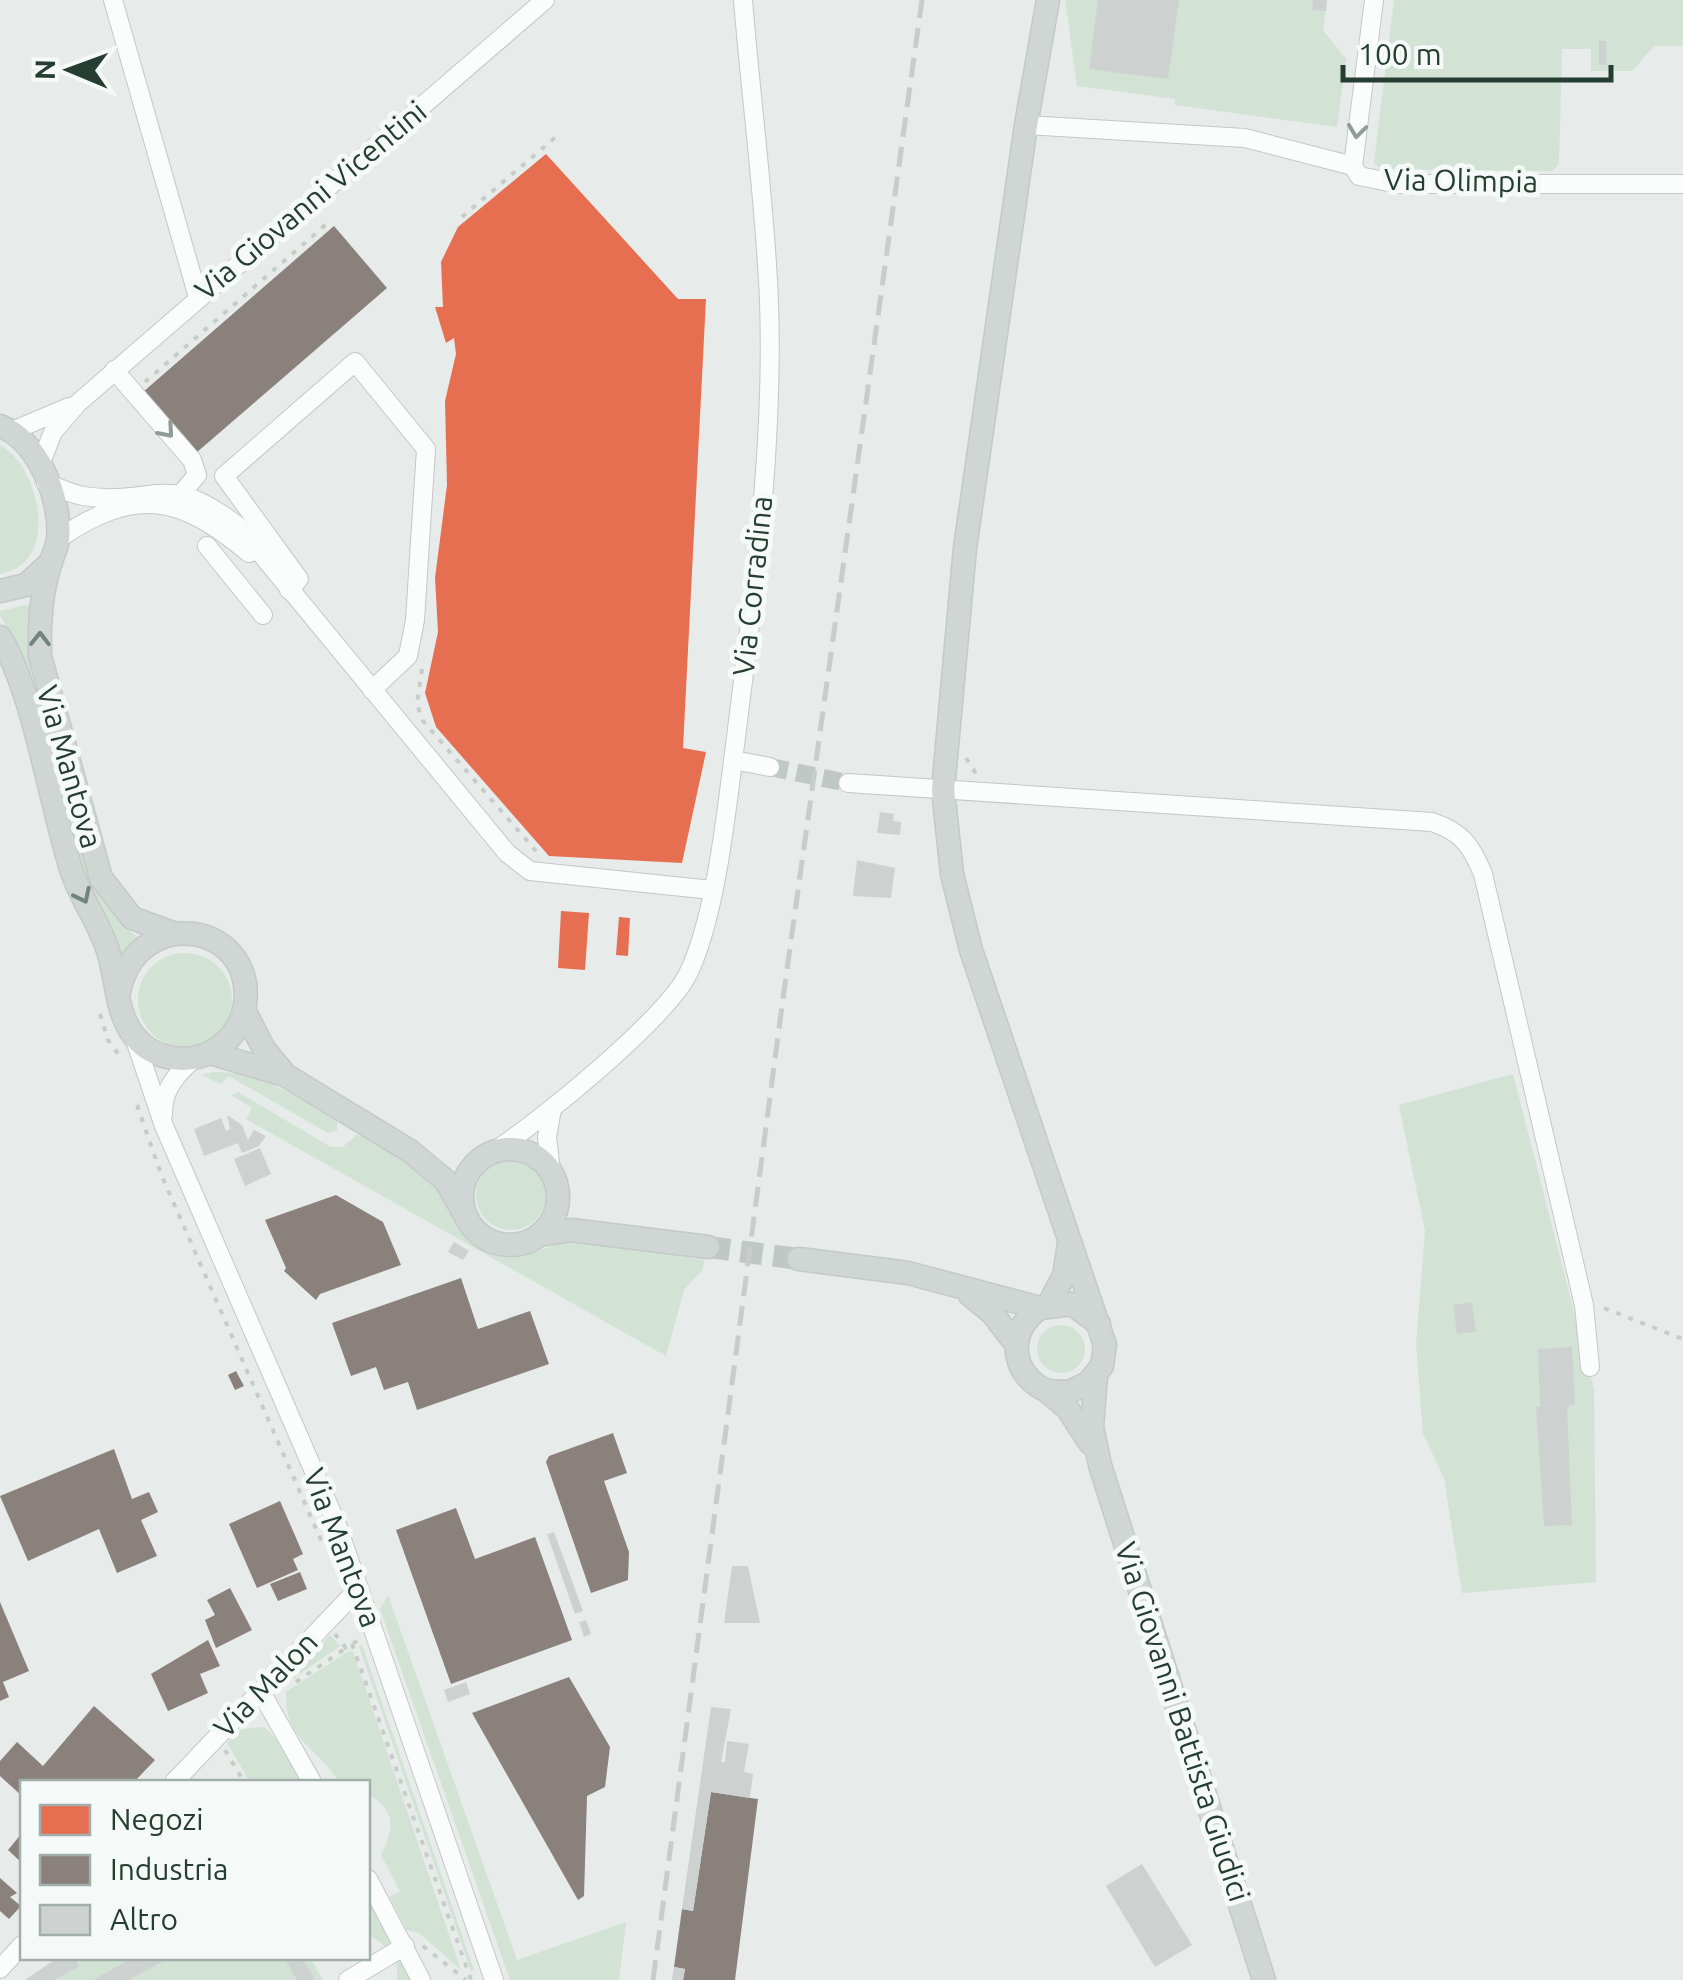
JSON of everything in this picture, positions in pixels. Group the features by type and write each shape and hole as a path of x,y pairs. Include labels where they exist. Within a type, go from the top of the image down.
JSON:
{"main road":[{"name":"Via Giovanni Battista Giudici","path":"1048,0 1026,124 953,639 943,790 952,874 971,950 1099,1324 1105,1356 1096,1376 1092,1427 1100,1464 1264,1980"},
{"name":"Via Mantova","path":"5,426 26,441 43,474 58,539 39,633 43,681 95,862 112,896 132,918 173,933 208,937 235,959 243,975 244,1010"},
{"path":"0,591 26,585 51,562"},
{"name":"Via Mantova","path":"0,637 24,700 72,874 108,948 125,1022 134,1036"},
{"path":"119,992 130,960 156,938 173,933"},
{"path":"202,1056 232,1036 244,1010"},
{"path":"244,1010 264,1049 285,1075"},
{"path":"134,1036 155,1053 202,1056 285,1075 410,1152 446,1181 468,1220 492,1241 524,1242 539,1235 571,1230 708,1246"},
{"path":"410,1152 438,1160 526,1151 580,1218 614,1233"},
{"path":"468,1220 462,1194 465,1181 487,1155"},
{"path":"539,1235 554,1215 554,1181"},
{"path":"1016,1344 1023,1323 1044,1306 1064,1276 1069,1244"},
{"name":"Via Giovanni Battista Giudici","path":"799,1259 908,1273 964,1290 1044,1306 1082,1308 1099,1324"},
{"name":"Via Giovanni Battista Giudici","path":"964,1290 992,1313 1016,1344 1023,1373 1047,1391 1084,1432 1100,1464"},
{"path":"1047,1391 1079,1389 1096,1376"}],"street":[{"path":"113,0 198,297"},
{"name":"Via Giovanni Vicentini","path":"43,474 52,432 78,402 545,0"},
{"name":"Via Corradina","path":"487,1155 552,1109 666,1008 689,972 712,890 733,760 763,500 768,376 768,302 743,0"},
{"name":"Via Olimpia","path":"1374,0 1352,166 1366,179 1399,184 1683,184"},
{"path":"1026,124 1245,138 1352,166"},
{"path":"43,474 80,496 187,496 224,476 355,362 426,449 415,620 408,656 372,690"},
{"path":"114,370 192,460 196,475 187,496"},
{"name":"Via Giovanni Vicentini","path":"5,426 78,402"},
{"path":"224,476 298,579 283,583"},
{"path":"187,496 238,526 508,853 530,871 712,890"},
{"path":"58,539 93,516 121,506 162,504 190,510 216,526 283,583"},
{"path":"207,546 263,615"},
{"path":"733,760 770,768"},
{"path":"848,783 1432,822 1456,830 1471,846 1484,874 1584,1305 1590,1366"},
{"name":"Via Mantova","path":"134,1036 164,1126 329,1506 494,1980"},
{"path":"164,1126 167,1093 175,1076 202,1056"},
{"path":"552,1109 547,1137 554,1181"},
{"name":"Via Malon","path":"176,1780 359,1588"},
{"path":"261,1692 311,1780"},
{"path":"370,1883 421,1980"},
{"path":"348,1980 405,1946"},
{"path":"0,1969 20,1947"}],"path":[{"path":"462,217 557,136"},
{"path":"144,383 330,221"},
{"path":"424,656 417,704 423,721 547,865"},
{"path":"962,752 977,775 977,790"},
{"path":"1584,1305 1609,1309 1683,1339"},
{"path":"333,1632 346,1648"},
{"path":"261,1692 287,1687 360,1639"},
{"path":"352,1644 468,1980"},
{"path":"223,1746 243,1780"},
{"path":"405,1946 424,1946 468,1980"}],"green space":[{"path":"1065,0 1327,0 1323,30 1346,59 1337,127 1175,105 1175,99 1077,86"},
{"path":"1394,0 1683,0 1683,46 1654,46 1632,71 1591,71 1591,49 1562,49 1559,164 1552,171 1381,169 1374,163"},
{"path":"0,445 25,471 38,512 38,532 32,551 20,566 0,574"},
{"path":"31,604 27,641 31,673 70,818 100,891 118,919 140,938 121,958 82,865 27,669 0,616 0,611"},
{"path":"185,953 203,957 218,967 228,982 232,1000 228,1018 218,1033 203,1043 185,1047 167,1043 152,1033 142,1018 138,1000 142,982 152,967 167,957"},
{"path":"1513,1074 1594,1390 1596,1582 1462,1593 1444,1478 1423,1434 1416,1344 1425,1231 1399,1105"},
{"path":"202,1075 247,1075 293,1094 337,1121 337,1131 328,1133 229,1076 221,1084"},
{"path":"238,1092 331,1147 343,1147 356,1135 363,1136 411,1163 436,1182 470,1240 491,1255 516,1258 575,1239 704,1260 703,1269 684,1290 666,1356 246,1119 252,1108 231,1095"},
{"path":"511,1160 536,1170 546,1195 536,1220 511,1230 486,1220 476,1195 486,1170"},
{"path":"1061,1325 1078,1332 1085,1349 1078,1366 1061,1373 1044,1366 1037,1349 1044,1332"},
{"path":"388,1595 517,1960 626,1922 619,1980 510,1980 380,1609"},
{"path":"330,1635 340,1646 291,1680 290,1679"},
{"path":"362,1645 474,1970 471,1971 359,1646"},
{"path":"353,1652 461,1970 419,1933 407,1930 390,1897 400,1891 381,1855 389,1837 388,1814 370,1796 370,1780 336,1778 302,1740 290,1721 286,1692"},
{"path":"264,1727 281,1744 303,1780 249,1780 227,1743 242,1729"},
{"path":"370,1900 413,1980 397,1980 396,1965 381,1943 370,1936"},
{"path":"58,1960 311,1960 323,1980 35,1980"}],"building: Negozi":[{"path":"546,154 678,299 706,299 683,748 706,752 682,863 549,856 436,727 425,693 438,632 435,578 447,485 445,401 456,354 454,338 446,343 435,307 443,307 441,262 458,227"},
{"path":"561,911 589,913 585,970 558,968"},
{"path":"619,917 630,918 628,956 616,955"}],"building: Industria":[{"path":"334,226 387,288 196,453 143,392"},
{"path":"336,1195 383,1222 401,1265 320,1294 316,1300 284,1271 265,1220"},
{"path":"461,1278 478,1329 530,1311 549,1364 417,1410 408,1382 384,1390 376,1367 351,1376 332,1323"},
{"path":"236,1371 244,1386 235,1390 228,1375"},
{"path":"613,1433 627,1473 604,1481 629,1552 628,1580 591,1593 546,1462 549,1456"},
{"path":"114,1449 132,1499 149,1492 158,1512 141,1520 157,1556 117,1573 99,1529 28,1561 0,1496"},
{"path":"280,1501 303,1554 293,1559 298,1570 257,1588 229,1524"},
{"path":"456,1508 475,1559 535,1537 572,1640 451,1684 396,1530"},
{"path":"300,1572 307,1589 278,1601 270,1584"},
{"path":"230,1588 252,1630 216,1648 205,1620 215,1615 207,1600"},
{"path":"0,1602 29,1671 3,1682 9,1697 0,1701"},
{"path":"208,1640 220,1666 200,1674 208,1693 168,1711 151,1674"},
{"path":"569,1677 610,1747 605,1787 587,1796 584,1896 578,1900 472,1713"},
{"path":"94,1706 155,1760 136,1780 20,1780 20,1794 0,1776 0,1761 17,1742 43,1766"},
{"path":"711,1792 758,1799 735,1980 683,1980 685,1969 674,1967 682,1909 693,1911"},
{"path":"20,1835 20,1861 8,1850"},
{"path":"0,1878 17,1893 10,1897 20,1907 9,1919 0,1911"}],"building: Altro":[{"path":"1098,0 1179,0 1168,79 1089,69"},
{"path":"1313,0 1327,0 1326,11 1312,10"},
{"path":"1599,41 1606,41 1606,65 1599,65"},
{"path":"880,812 894,814 893,821 901,822 900,835 877,833"},
{"path":"857,860 895,868 891,898 853,896"},
{"path":"227,1115 242,1125 248,1140 254,1130 266,1136 259,1146 242,1153 238,1143 204,1156 194,1129 221,1118 226,1131 230,1129"},
{"path":"260,1148 271,1174 245,1186 234,1159"},
{"path":"454,1242 469,1251 463,1260 448,1252"},
{"path":"1472,1302 1476,1332 1457,1334 1453,1305"},
{"path":"1572,1347 1575,1405 1567,1406 1572,1525 1544,1526 1536,1407 1540,1407 1538,1349"},
{"path":"554,1532 583,1611 575,1614 547,1534"},
{"path":"732,1566 748,1566 760,1623 724,1623"},
{"path":"586,1620 591,1634 584,1637 579,1622"},
{"path":"466,1682 470,1694 448,1702 444,1690"},
{"path":"711,1707 731,1709 721,1762 725,1762 727,1741 749,1744 744,1772 753,1774 750,1798 711,1792 693,1911 682,1909"},
{"path":"1142,1864 1192,1945 1155,1967 1106,1886"},
{"path":"54,1960 76,1960 79,1966 55,1980 25,1980"},
{"path":"128,1960 165,1960 129,1980 93,1980"},
{"path":"285,1960 303,1960 315,1980 297,1980"},
{"path":"674,1967 685,1969 683,1980 672,1980"}],"tunnel":[{"path":"770,767 848,783"},
{"path":"708,1247 799,1259"}],"railway":[{"path":"653,1980 784,991 922,0"}]}
